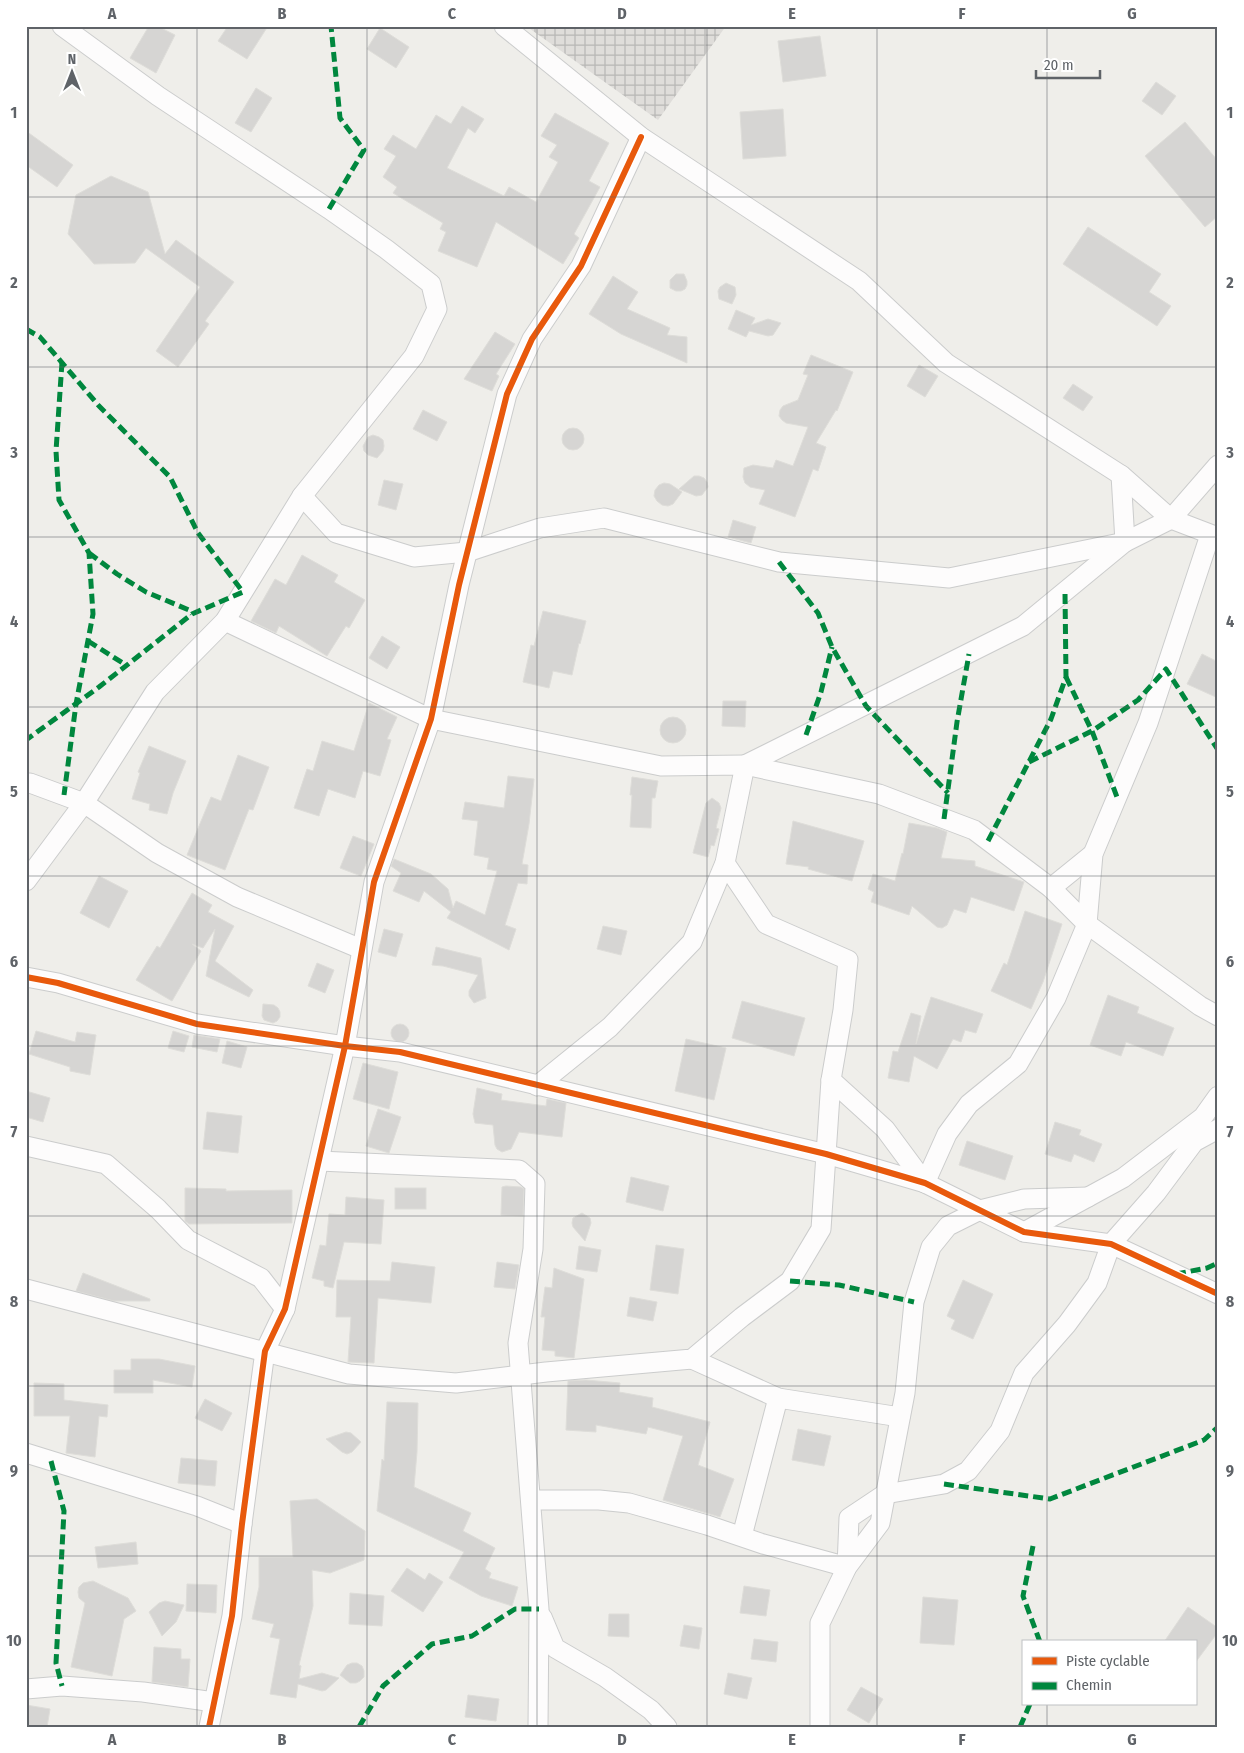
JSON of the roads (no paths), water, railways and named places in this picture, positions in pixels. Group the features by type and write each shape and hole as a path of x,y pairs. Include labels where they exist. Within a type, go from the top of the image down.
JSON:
{"street":[{"path":"26,881 84,803 155,692 225,621 302,496 414,356 436,309 431,284 386,248 329,208 158,96 62,26"},
{"path":"504,26 641,137 859,282 946,363 1121,475 1171,519 1214,536 1148,723 1093,854 1087,924 1056,998 1018,1064 970,1104 947,1134 925,1183"},
{"path":"209,1727 232,1616 265,1351 285,1309 345,1046 374,882 431,719 459,585 507,394 532,339 581,266 641,137"},
{"path":"745,765 1023,626 1125,542 1171,519 1218,465"},
{"path":"1121,475 1125,542"},
{"path":"302,496 336,533 414,557 468,552 540,528 604,518 780,562 949,578 1125,542"},
{"path":"225,621 431,719 661,766 745,765 879,794 974,830 1051,888 1087,924 1200,1006 1218,1016"},
{"path":"537,1086 610,1026 692,942 725,863 745,765"},
{"path":"26,783 30,782 84,803 157,853 237,897 361,949"},
{"path":"1051,888 1093,854"},
{"path":"692,1359 742,1317 790,1281 822,1229 831,1080 843,1010 848,960 766,924 725,863"},
{"path":"26,977 58,983 197,1024 345,1046 400,1052 826,1154 925,1183 1024,1232 1111,1244 1218,1294"},
{"path":"831,1080 885,1129 925,1183"},
{"path":"1024,1232 1123,1178 1203,1117 1218,1096"},
{"path":"846,1567 849,1518 885,1494 944,1484 968,1470 1000,1431 1024,1373 1067,1324 1097,1283 1111,1244 1156,1193 1194,1142 1218,1129"},
{"path":"26,1146 106,1164 158,1209 188,1240 261,1278 285,1309"},
{"path":"319,1161 518,1170 534,1184 533,1249 518,1343 539,1609 538,1727"},
{"path":"820,1727 820,1623 846,1567 880,1523 905,1393 914,1302 931,1247 948,1226 980,1210 1024,1199 1088,1197"},
{"path":"26,1289 349,1374 456,1384 520,1375 692,1359 778,1398 900,1417"},
{"path":"742,1536 778,1398"},
{"path":"26,1453 196,1506 242,1524"},
{"path":"531,1500 600,1500 629,1504 707,1525 846,1567"},
{"path":"539,1609 555,1648 613,1683 651,1710 667,1727"},
{"path":"26,1689 62,1686 143,1692 214,1702"}]}
